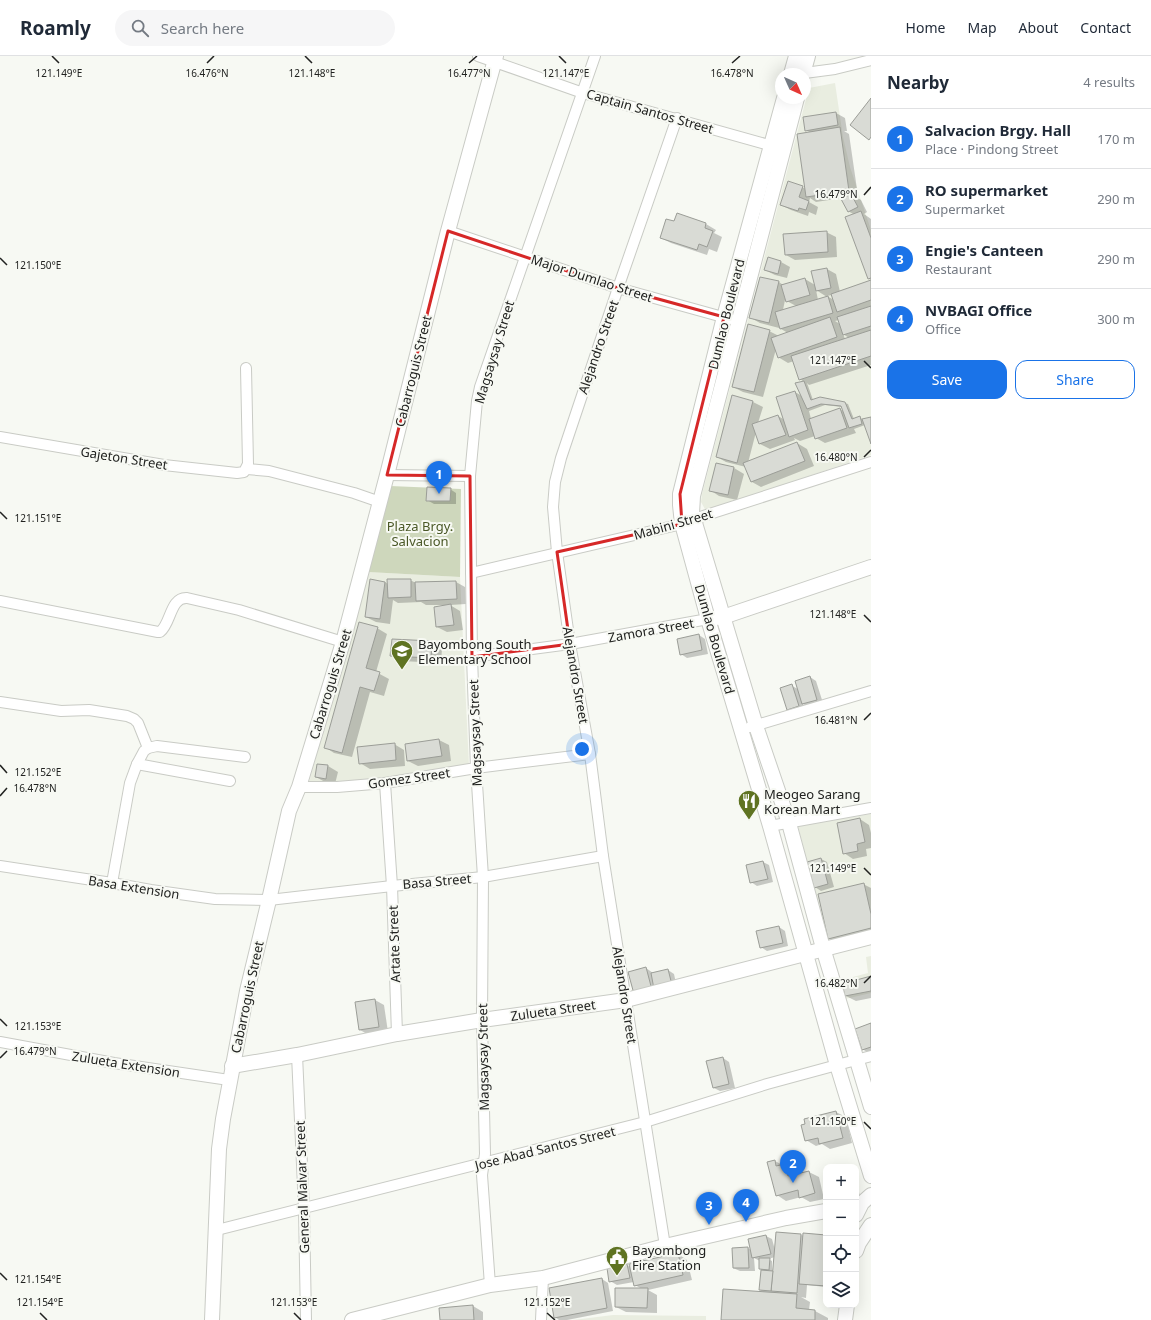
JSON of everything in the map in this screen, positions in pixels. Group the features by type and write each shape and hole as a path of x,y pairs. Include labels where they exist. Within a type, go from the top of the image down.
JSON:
{"street":[{"name":"Captain Santos Street","path":"478,56 496,59 583,93 677,118 777,148"},
{"name":"Magsaysay Street","path":"490,1285 482,1175 485,1154 482,1020 482,877 472,657 470,476 477,401 480,387 595,56"},
{"path":"796,56 797,68"},
{"path":"801,68 808,56"},
{"name":"Cabarroguis Street","path":"212,1320 217,1230 219,1149 222,1119 248,984 270,900 289,811 300,787 343,642 387,475 448,231 496,59"},
{"path":"811,72 835,69 871,60"},
{"name":"Dumlao Boulevard","path":"783,104 777,148 738,321 693,496 688,522 708,619 742,730 837,1064 871,1176"},
{"name":"Dumlao Boulevard","path":"795,104 777,148 724,317 680,494 680,505 688,522 723,616 756,726 789,823 823,948 871,1107"},
{"name":"Alejandro Street","path":"665,1246 603,856 590,754 570,644 557,552 554,507 555,482 570,430 677,118"},
{"name":"Major Dumlao Street","path":"448,231 618,288 738,321"},
{"path":"246,368 247,469"},
{"name":"Gajeton Street","path":"0,436 164,465 237,473 244,472 247,469 269,471 354,493 380,502"},
{"name":"Mabini Street","path":"471,573 688,522 871,462"},
{"path":"387,475 470,476"},
{"name":"Zamora Street","path":"472,657 570,644 723,616 871,567"},
{"path":"0,602 160,632 165,627 177,602 183,598 187,598 239,610 343,642"},
{"path":"742,730 871,691"},
{"path":"0,702 61,711 89,710 128,716 138,723 148,748"},
{"path":"112,882 130,783 137,764 144,751 148,748 157,746 245,757"},
{"name":"Gomez Street","path":"300,787 337,787 385,783 476,768 590,754"},
{"path":"137,764 230,781"},
{"name":"Artate Street","path":"385,783 392,886 397,1034"},
{"path":"770,826 871,808"},
{"name":"Basa Street","path":"270,900 482,877 603,856"},
{"name":"Basa Extension","path":"0,866 215,899 270,900"},
{"name":"Zulueta Street","path":"232,1066 297,1055 397,1034 482,1020 626,1000 823,948 871,937"},
{"name":"Zulueta Extension","path":"0,1042 114,1063 229,1080"},
{"name":"General Malvar Street","path":"297,1055 304,1209 306,1320"},
{"name":"Jose Abad Santos Street","path":"217,1230 645,1122 837,1064 857,1061 871,1056"},
{"path":"860,1211 862,1203 871,1195"},
{"path":"352,1320 490,1285 543,1278 665,1246 786,1218 823,1212"},
{"path":"859,1243 871,1225"},
{"path":"541,1320 543,1278"},
{"path":"845,1320 847,1308"}],"highlighted area":[{"path":"448,231 618,288 724,317 680,494 682,524 557,552 570,644 472,657 470,476 387,475"}],"shaded area":[{"path":"835,83 843,137 850,167 871,230 871,455 706,511 701,502 702,494 805,104 811,104 811,88"},
{"name":"Bayombong South Elementary School","path":"368,572 460,577 469,766 381,782 308,786"},
{"path":"871,814 871,933 828,943 798,826"},
{"path":"871,956 871,993 845,999 838,981 868,973 866,957"},
{"path":"613,1315 706,1316 706,1320 573,1320"}],"green space":[{"name":"Plaza Brgy. Salvacion","path":"390,486 461,489 460,577 368,572"}],"building":[{"path":"871,98 871,137 869,140 850,125"},
{"path":"836,112 838,125 805,131 803,117"},
{"path":"840,127 849,191 806,197 797,134"},
{"path":"788,181 803,186 799,197 809,201 806,210 799,208 798,211 780,205"},
{"path":"851,194 858,207 848,212 841,199"},
{"path":"861,211 871,238 871,278 868,279 845,217"},
{"path":"677,213 706,223 705,228 713,231 707,247 699,244 697,250 660,238 666,219 674,221"},
{"path":"827,231 828,252 785,255 783,234"},
{"path":"768,257 781,261 778,274 764,270"},
{"path":"827,268 831,288 816,291 811,271"},
{"path":"760,277 779,281 769,323 749,318"},
{"path":"805,278 810,295 786,302 781,285"},
{"path":"871,280 871,300 837,312 831,294"},
{"path":"828,296 833,313 780,329 775,312"},
{"path":"871,306 871,326 843,335 837,317"},
{"path":"830,317 837,337 778,358 771,338"},
{"path":"748,324 770,330 754,392 732,387"},
{"path":"871,330 871,356 799,380 791,356"},
{"path":"804,381 811,400 820,397 845,402 852,419 860,416 862,424 849,428 841,406 821,404 807,409 795,383"},
{"path":"795,391 808,430 789,437 776,397"},
{"path":"732,395 753,401 737,463 716,457"},
{"path":"840,408 847,428 815,439 809,419"},
{"path":"778,415 786,435 759,444 752,424"},
{"path":"871,417 871,444 862,419"},
{"path":"797,442 805,461 751,482 743,463"},
{"path":"716,463 734,467 728,495 709,491"},
{"path":"427,487 451,488 450,501 426,501"},
{"path":"370,579 385,582 380,619 365,617"},
{"path":"387,579 411,579 411,597 388,598"},
{"path":"456,581 457,599 416,601 415,582"},
{"path":"451,604 454,625 436,627 434,607"},
{"path":"359,622 378,627 366,668 380,672 374,691 360,687 342,753 324,748"},
{"path":"699,634 702,650 680,655 677,639"},
{"path":"392,639 432,641 431,658 390,656"},
{"path":"810,676 817,700 802,704 795,681"},
{"path":"792,684 799,706 787,710 780,688"},
{"path":"439,739 442,756 407,761 405,744"},
{"path":"395,743 396,760 359,764 357,747"},
{"path":"317,764 328,765 326,779 315,777"},
{"path":"860,818 865,842 857,844 858,851 843,854 837,823"},
{"path":"821,858 828,884 814,888 807,862"},
{"path":"763,861 768,879 750,883 746,865"},
{"path":"864,883 871,914 871,928 828,939 818,894"},
{"path":"779,926 783,943 760,948 756,931"},
{"path":"646,967 652,990 634,994 628,972"},
{"path":"668,969 672,985 654,989 651,973"},
{"path":"871,976 871,991 845,996 842,984"},
{"path":"375,999 379,1027 359,1030 355,1002"},
{"path":"871,1023 871,1047 862,1050 855,1029"},
{"path":"723,1057 729,1084 713,1088 706,1061"},
{"path":"836,1111 843,1138 819,1144 818,1138 805,1141 801,1125 805,1124 804,1119"},
{"path":"775,1160 776,1166 785,1164 788,1176 809,1171 815,1193 799,1198 798,1190 776,1196 767,1162"},
{"path":"776,1232 801,1234 797,1293 771,1291"},
{"path":"803,1233 823,1235 823,1286 799,1284"},
{"path":"766,1235 771,1254 752,1258 748,1239"},
{"path":"748,1247 749,1268 733,1268 732,1248"},
{"path":"678,1253 683,1275 634,1286 629,1264"},
{"path":"759,1258 770,1258 769,1270 759,1269"},
{"path":"627,1264 630,1278 609,1282 607,1268"},
{"path":"761,1270 773,1271 771,1291 759,1290"},
{"path":"602,1278 607,1308 554,1318 549,1288"},
{"path":"615,1288 648,1288 647,1308 615,1307"},
{"path":"723,1289 797,1294 796,1308 815,1310 815,1320 721,1320"},
{"path":"473,1305 474,1320 440,1320 439,1308"}],"place":[{"name":"Salvacion Brgy. Hall","path":"439,494"},
{"name":"Bayombong South Elementary School","path":"402,670"},
{"name":"Meogeo Sarang Korean Mart","path":"749,820"},
{"name":"RO supermarket","path":"793,1183"},
{"name":"NVBAGI Office","path":"746,1222"},
{"name":"Engie's Canteen","path":"709,1225"},
{"name":"Bayombong Fire Station","path":"617,1276"}]}
